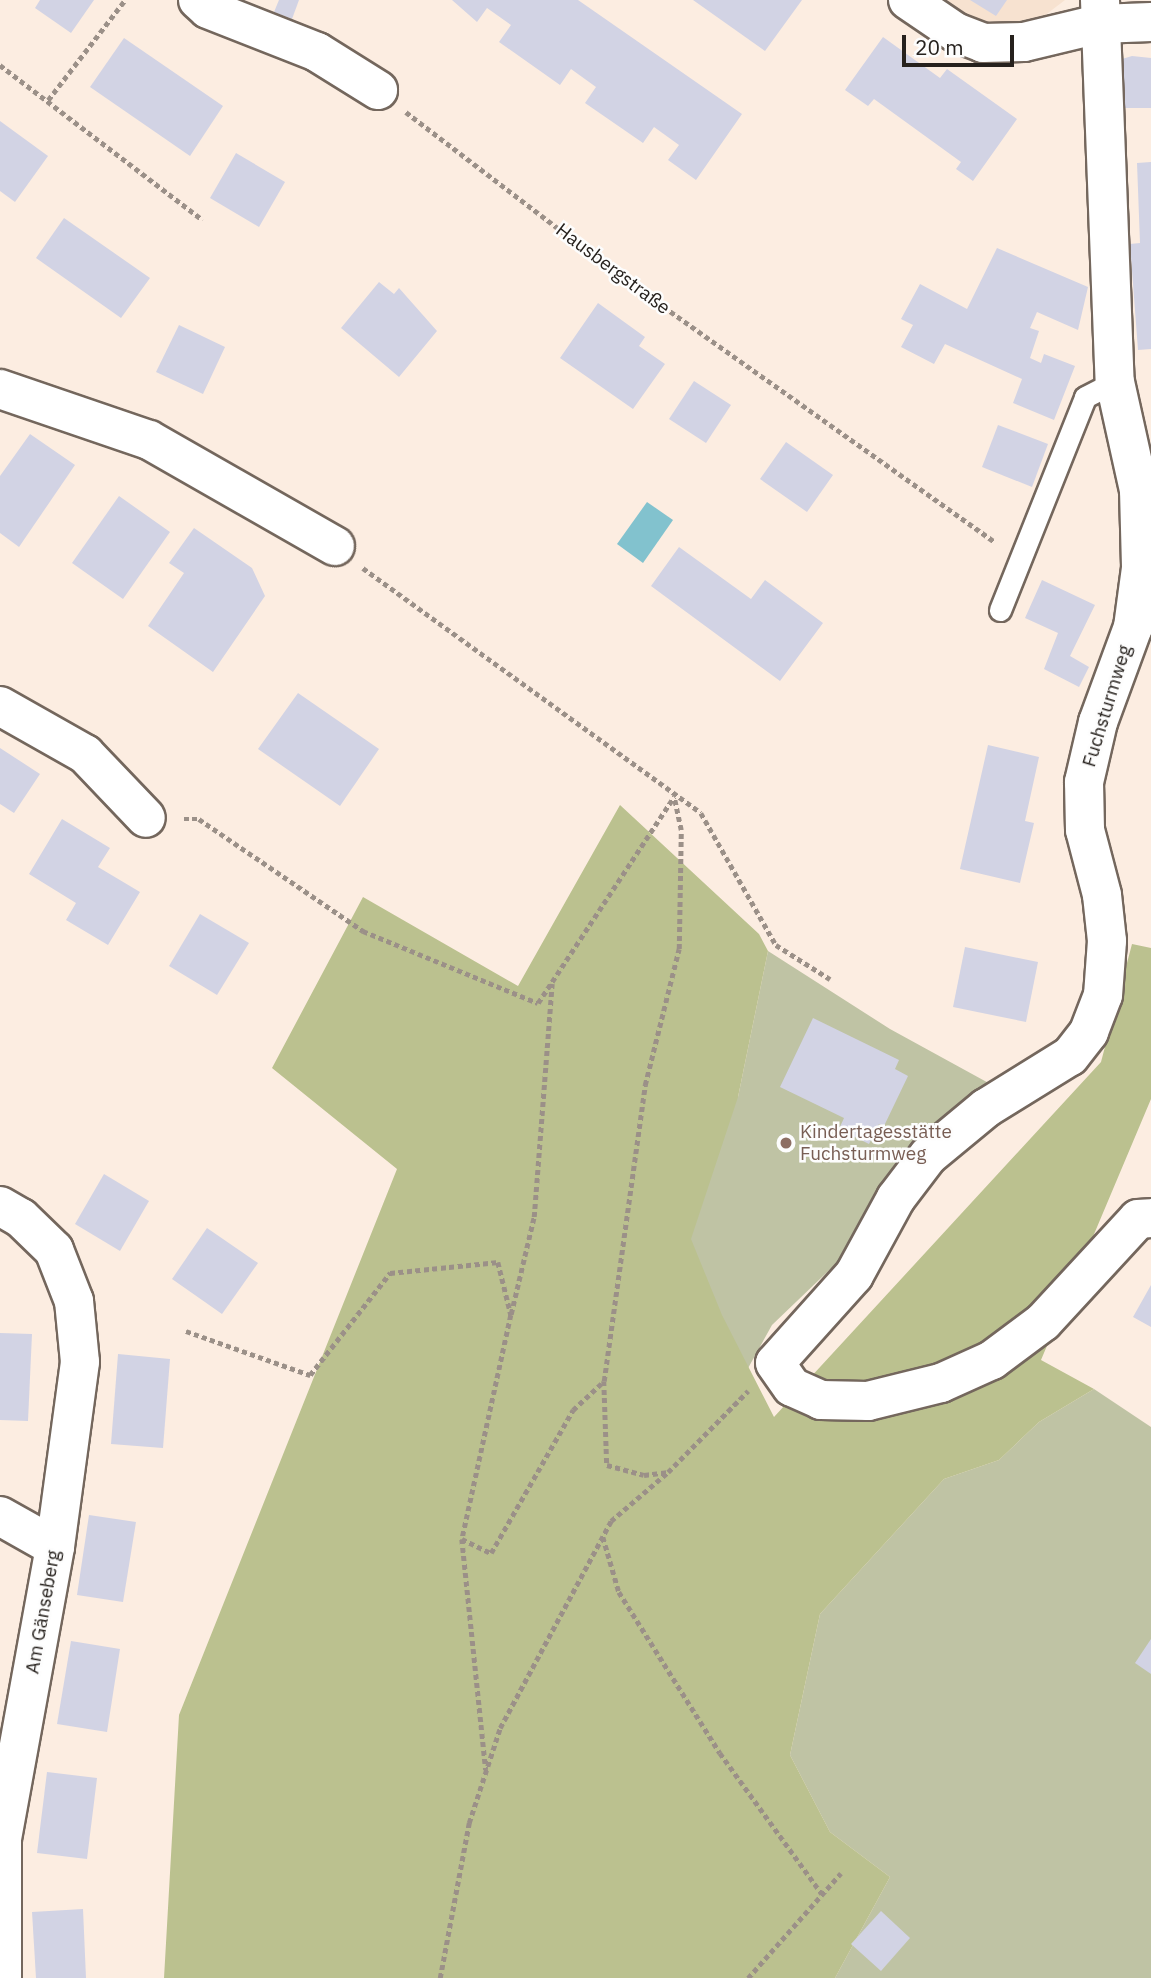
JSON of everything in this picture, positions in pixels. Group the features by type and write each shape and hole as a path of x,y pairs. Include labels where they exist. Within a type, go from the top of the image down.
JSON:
{"street":[{"path":"198,0 208,9 317,52 378,90"},
{"path":"908,0 955,32 983,43 1024,42 1100,12 1151,22"},
{"name":"Fuchsturmweg","path":"775,1363 854,1275 896,1198 928,1156 986,1108 1070,1056 1089,1032 1103,995 1107,941 1102,895 1085,830 1084,782 1098,722 1142,634 1139,490 1115,382 1100,12"},
{"path":"0,389 149,440 335,547"},
{"path":"0,706 85,754 146,818"},
{"name":"Am Gänseberg","path":"0,1206 21,1218 54,1250 74,1301 80,1362 55,1547 1,1838 2,1978"},
{"path":"775,1363 792,1387 821,1401 867,1401 941,1383 992,1360 1043,1322 1138,1219 1151,1218"},
{"path":"0,1516 55,1547"}],"lane":[{"path":"1000,610 1085,397 1115,382"}],"path":[{"path":"48,100 125,0"},
{"path":"0,65 203,220"},
{"name":"Hausbergstraße","path":"378,90 626,280 1019,557"},
{"path":"335,547 674,797 701,813 776,945 830,979"},
{"path":"199,819 363,931 538,1003 674,797"},
{"path":"668,1472 644,1475 607,1465 604,1381 645,1085 679,949 681,830 674,797"},
{"path":"486,1770 462,1539 534,1217 552,981"},
{"path":"186,1331 310,1375 390,1273 498,1262 510,1315"},
{"path":"440,1978 469,1823 500,1727 611,1521 668,1472 775,1363"},
{"path":"462,1539 491,1553 573,1410 604,1381"},
{"path":"603,1537 619,1592 720,1753 822,1894"},
{"path":"748,1978 841,1872"}],"shaded area":[{"path":"942,0 1065,0 1035,23 1007,29 968,21"}],"green space":[{"path":"620,805 759,934 768,951 738,1097 691,1239 722,1315 774,1417 1101,1062 1132,944 1151,948 1151,1099 1041,1360 1094,1389 1039,1422 999,1460 944,1479 820,1614 790,1755 830,1832 890,1877 835,1978 164,1978 179,1715 397,1169 272,1068 363,897 518,986"},
{"name":"Kindertagesstätte Fuchsturmweg","path":"768,951 890,1029 994,1086 889,1174 845,1255 772,1325 742,1379 682,1358 655,1087 738,1097"},
{"path":"1094,1389 1151,1427 1151,1978 835,1978 890,1877 830,1832 790,1755 820,1614 944,1479 999,1460 1039,1422"}],"water":[{"path":"647,502 673,520 643,563 617,544"}],"building":[{"path":"40,0 94,0 71,33 35,8"},
{"path":"279,0 299,0 292,19 274,12"},
{"path":"452,0 578,0 742,114 696,180 668,160 679,145 654,127 643,143 585,103 596,87 571,69 560,85 499,42 511,25 487,8 477,22"},
{"path":"693,0 802,0 765,51"},
{"path":"970,0 1007,0 996,16"},
{"path":"883,37 940,78 947,69 1017,119 973,181 956,169 961,162 874,99 868,106 845,90"},
{"path":"124,38 223,106 190,156 90,87"},
{"path":"1132,56 1151,58 1151,108 1122,108 1120,68 1122,59"},
{"path":"0,121 48,156 15,202 0,191"},
{"path":"236,153 285,182 259,227 210,198"},
{"path":"1151,162 1151,349 1138,350 1130,244 1140,243 1137,163"},
{"path":"64,218 150,278 121,318 36,258"},
{"path":"997,248 1088,287 1078,330 1037,312 1030,328 1039,331 1030,358 1041,363 1044,354 1075,366 1054,420 1013,403 1022,379 945,344 934,364 901,347 913,325 901,319 920,284 967,309"},
{"path":"379,282 394,294 399,288 437,331 399,377 341,328"},
{"path":"598,303 645,337 639,346 665,364 633,409 560,358"},
{"path":"179,325 225,347 203,394 156,372"},
{"path":"694,381 731,405 706,443 669,419"},
{"path":"998,425 1048,444 1032,487 982,467"},
{"path":"30,434 75,465 19,547 0,533 0,476"},
{"path":"786,442 833,475 807,512 760,479"},
{"path":"119,496 170,532 123,599 72,563"},
{"path":"194,528 252,568 265,596 213,672 148,626 184,573 169,563"},
{"path":"679,547 751,599 765,580 823,623 780,681 651,586"},
{"path":"1042,580 1095,605 1070,656 1089,667 1079,687 1044,669 1058,633 1025,618"},
{"path":"298,693 379,749 340,806 258,749"},
{"path":"988,745 1039,757 1025,821 1034,823 1020,883 960,869"},
{"path":"0,748 40,774 14,813 0,804"},
{"path":"62,819 110,848 98,867 140,892 108,945 66,920 76,903 29,874"},
{"path":"200,914 249,943 217,995 169,966"},
{"path":"965,947 1038,962 1026,1022 953,1007"},
{"path":"813,1018 899,1060 895,1069 908,1076 884,1126 879,1124 869,1144 839,1129 844,1118 780,1087"},
{"path":"104,1174 149,1201 120,1251 75,1224"},
{"path":"207,1228 258,1263 222,1314 172,1279"},
{"path":"1151,1285 1151,1327 1133,1317"},
{"path":"0,1333 32,1334 28,1421 0,1420"},
{"path":"118,1354 170,1359 163,1448 111,1444"},
{"path":"89,1515 136,1522 123,1602 77,1595"},
{"path":"1151,1639 1151,1674 1135,1663"},
{"path":"71,1641 120,1649 107,1732 57,1724"},
{"path":"47,1772 97,1778 87,1859 37,1853"},
{"path":"83,1909 86,1978 36,1978 32,1912"},
{"path":"881,1911 910,1938 881,1971 851,1944"}],"place":[{"name":"Kindertagesstätte Fuchsturmweg","path":"786,1143"}]}
